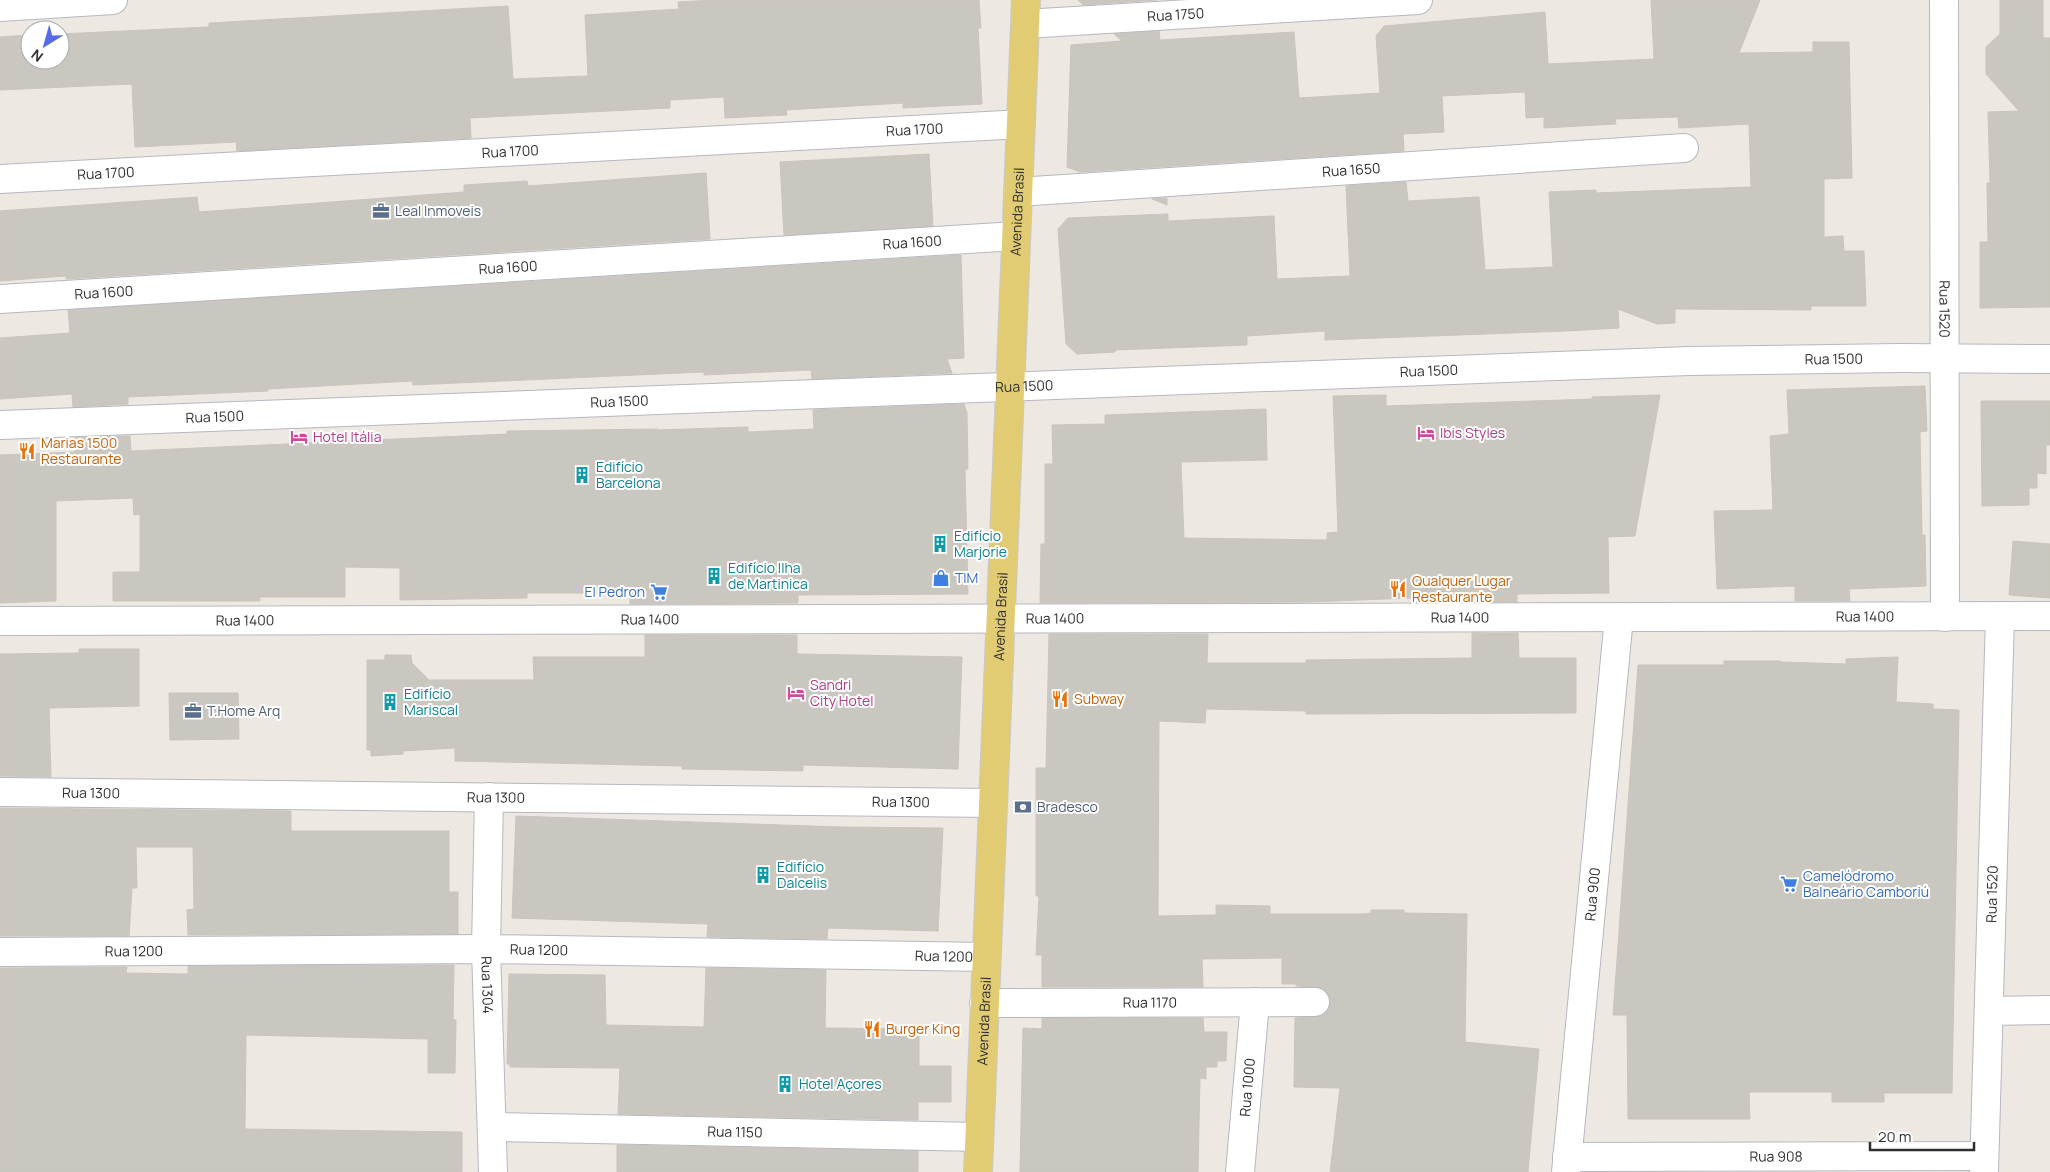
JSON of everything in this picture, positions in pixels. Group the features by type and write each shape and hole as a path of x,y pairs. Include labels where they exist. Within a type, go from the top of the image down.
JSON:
{"main road":[{"name":"Avenida Brasil","path":"978,1172 1026,12"}],"street":[{"path":"0,7 113,0"},
{"name":"Rua 1750","path":"1026,12 1418,0"},
{"name":"Rua 1520","path":"1944,0 1945,617"},
{"name":"Rua 1700","path":"0,179 1021,124"},
{"name":"Rua 1650","path":"1018,192 1684,148"},
{"name":"Rua 1600","path":"0,299 1016,236"},
{"name":"Rua 1500","path":"0,425 1689,361 1944,358 2050,359"},
{"name":"Rua 1520","path":"1984,1164 2000,616"},
{"name":"Rua 1400","path":"0,621 2050,616"},
{"name":"Rua 900","path":"1567,1165 1619,617"},
{"name":"Rua 1300","path":"0,792 993,803"},
{"name":"Rua 1304","path":"489,798 486,949 493,1172"},
{"name":"Rua 1200","path":"0,952 486,949 986,957"},
{"name":"Rua 1000","path":"1240,1172 1256,1002"},
{"name":"Rua 1170","path":"984,1003 1315,1002"},
{"path":"1989,1011 2050,1010"},
{"name":"Rua 1150","path":"493,1127 979,1136"},
{"name":"Rua 908","path":"1567,1165 1984,1164"}],"building":[{"path":"714,0 979,0 981,28 978,28 982,104 903,108 903,103 786,110 787,115 725,118 724,97 670,100 670,108 470,118 471,138 237,151 236,142 135,147 132,84 0,90 0,37 20,36 20,70 70,70 70,34 209,27 209,23 508,6 513,79 588,76 585,15 679,9 678,2"},
{"path":"1078,0 1157,0 1083,5"},
{"path":"1651,0 1760,0 1739,53 1813,52 1813,42 1849,42 1852,178 1824,179 1824,237 1843,236 1844,251 1864,251 1866,306 1811,306 1811,310 1675,309 1675,323 1657,324 1618,309 1619,328 1566,331 1325,340 1325,331 1247,336 1247,345 1115,350 1115,352 1077,354 1066,344 1058,229 1068,218 1168,214 1168,221 1274,216 1277,279 1350,276 1346,186 1406,182 1408,201 1479,197 1485,270 1553,267 1549,192 1596,190 1596,193 1751,187 1749,124 1679,128 1678,117 1615,119 1616,124 1544,128 1544,117 1526,118 1525,92 1442,96 1444,132 1403,134 1404,151 1080,172 1067,167 1071,45 1122,41 1114,34 1159,31 1160,40 1294,32 1299,98 1380,93 1376,36 1384,26 1545,12 1548,64 1654,59"},
{"path":"2000,0 2043,0 2043,38 2050,38 2050,307 1980,308 1980,242 1988,242 1987,183 1990,183 1988,112 2019,111 1986,74 1986,47 2000,34"},
{"path":"929,154 933,226 784,235 780,162"},
{"path":"706,173 710,239 66,279 66,276 0,281 0,211 197,197 199,212 464,192 464,185 527,181 528,186"},
{"path":"1167,198 1167,205 1152,199"},
{"path":"961,255 964,358 947,359 952,373 812,379 811,370 704,375 704,372 413,385 412,381 268,389 268,391 128,397 128,404 73,407 72,394 0,399 0,338 70,333 68,310"},
{"path":"1925,386 1927,431 1920,432 1922,535 1925,535 1926,586 1849,589 1850,601 1795,601 1795,586 1717,589 1714,511 1773,510 1770,436 1789,434 1787,390"},
{"path":"1386,395 1386,406 1660,395 1635,536 1608,537 1609,593 1517,594 1517,602 1412,602 1412,598 1309,602 1040,603 1041,544 1045,544 1045,464 1053,464 1052,425 1105,424 1105,415 1266,409 1267,460 1181,462 1184,538 1327,540 1327,533 1338,532 1333,396"},
{"path":"1981,401 2050,401 2050,445 2046,445 2046,474 2037,473 2037,488 2029,488 2029,505 1982,506"},
{"path":"964,404 967,413 968,469 965,469 968,594 798,595 798,603 630,604 630,593 527,593 527,598 400,600 400,568 345,567 345,597 260,597 260,601 113,601 113,572 140,572 140,514 134,515 133,498 56,501 56,601 0,603 0,455 75,452 74,438 130,436 131,451 507,434 507,431 748,427 748,432 814,429 813,410"},
{"path":"2013,541 2050,544 2050,598 2009,595"},
{"path":"1472,633 1518,633 1519,658 1576,658 1576,713 1306,714 1306,711 1206,709 1205,723 1159,721 1158,916 1216,915 1216,905 1270,906 1270,914 1364,914 1371,913 1371,910 1404,910 1404,913 1467,914 1465,1042 1539,1049 1528,1172 1330,1172 1340,1088 1294,1087 1295,1018 1322,1016 1328,1010 1331,1001 1328,994 1322,988 1282,984 1282,958 1202,959 1203,987 1042,987 1042,955 1036,955 1039,896 1036,896 1036,768 1046,768 1049,634 1208,634 1207,663 1306,663 1306,660 1472,658"},
{"path":"645,635 797,635 797,654 962,657 958,769 803,765 803,771 682,769 682,766 455,761 455,748 403,751 403,754 371,756 371,750 367,750 367,660 385,660 385,655 411,655 412,663 429,680 534,680 533,657 645,657"},
{"path":"79,649 139,649 139,706 49,708 51,777 0,776 0,654 79,653"},
{"name":"Camelódromo Balneário Camboriú","path":"1898,657 1896,702 1933,704 1933,709 1959,710 1952,1093 1884,1093 1884,1102 1832,1102 1832,1092 1749,1092 1750,1119 1628,1119 1627,1015 1613,1015 1638,665 1724,665 1724,661 1846,664 1846,659"},
{"path":"169,693 238,693 239,739 170,740"},
{"path":"0,808 291,811 291,831 449,831 449,892 458,892 458,934 188,935 187,910 194,909 193,847 136,847 137,888 132,888 129,936 0,936"},
{"name":"Edifício Dalcelis","path":"516,816 841,827 943,828 938,931 828,928 827,939 707,937 708,924 512,918"},
{"path":"454,965 453,1020 456,1020 455,1073 428,1073 428,1039 246,1035 245,1129 462,1132 462,1172 0,1172 0,968 127,967 126,973 188,974 188,966"},
{"name":"Hotel Açores","path":"706,968 826,970 825,1028 919,1029 919,1066 951,1066 951,1102 918,1102 918,1120 618,1114 620,1068 510,1067 510,1064 507,1064 509,974 605,975 606,1025 704,1027"},
{"path":"1042,1018 1203,1018 1204,1032 1227,1032 1226,1061 1217,1061 1217,1067 1206,1067 1206,1079 1200,1078 1198,1172 1020,1172 1023,1028 1042,1029"},
{"path":"617,1145 918,1151 918,1172 617,1172"}],"place":[{"name":"Leal Inmoveis","path":"381,211"},
{"name":"Ibis Styles","path":"1426,433"},
{"name":"Hotel Itália","path":"299,437"},
{"name":"Marias 1500 Restaurante","path":"27,451"},
{"name":"Edifício Barcelona","path":"582,475"},
{"name":"Edifício Marjorie","path":"940,544"},
{"name":"Edifício Ilha de Martinica","path":"714,576"},
{"name":"TIM","path":"941,578"},
{"name":"Qualquer Lugar Restaurante","path":"1398,589"},
{"name":"El Pedron","path":"659,592"},
{"name":"Sandri City Hotel","path":"796,693"},
{"name":"Subway","path":"1060,699"},
{"name":"Edifício Mariscal","path":"390,702"},
{"name":"T.Home Arq","path":"193,711"},
{"name":"Bradesco","path":"1023,807"},
{"name":"Edifício Dalcelis","path":"763,875"},
{"name":"Camelódromo Balneário Camboriú","path":"1789,884"},
{"name":"Burger King","path":"872,1029"},
{"name":"Hotel Açores","path":"785,1084"}]}
